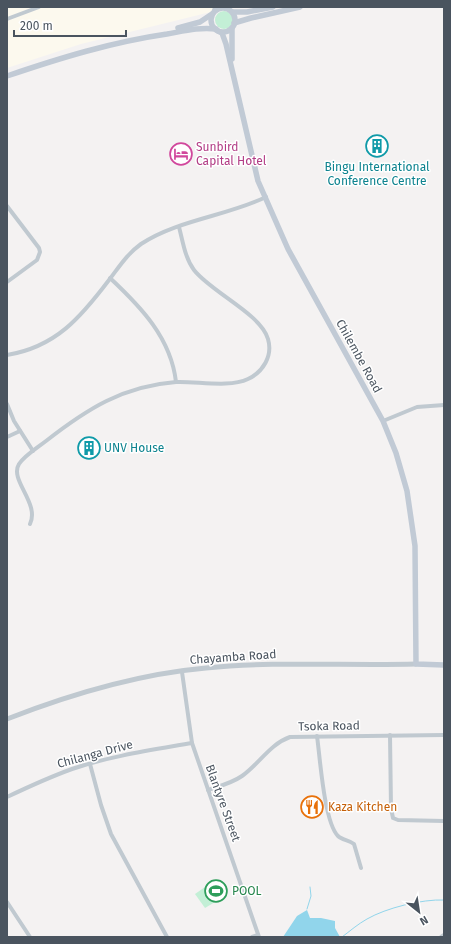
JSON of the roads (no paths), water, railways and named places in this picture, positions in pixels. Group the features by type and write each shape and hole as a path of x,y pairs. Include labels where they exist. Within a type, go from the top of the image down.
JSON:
{"main road":[{"path":"155,35 200,22 219,9 247,12 273,7"},
{"path":"7,76 81,51 155,35 199,28 227,31 233,26 251,18 300,7"},
{"path":"229,9 233,26 233,70"},
{"path":"213,14 211,22 224,38 233,70"},
{"name":"Chilembe Road","path":"233,70 258,181 288,249 383,421 402,473 413,528 416,566 416,664"},
{"name":"Chayamba Road","path":"416,664 444,665"}],"street":[{"path":"7,19 39,7"},
{"path":"213,14 215,7"},
{"path":"7,355 18,353 43,344 66,330 90,304 136,248 179,227 266,197"},
{"path":"7,206 39,248 40,252 37,260 7,282"},
{"path":"30,524 33,512 17,471 19,464 33,451 66,426 99,404 143,387 176,382 235,382 248,379 263,367 269,354 270,346 265,332 259,324 195,271 187,257 179,227"},
{"path":"110,278 146,313 158,330 171,357 176,382"},
{"path":"7,404 20,431 33,451"},
{"path":"383,421 417,407 444,405"},
{"path":"7,437 20,431"},
{"name":"Chayamba Road","path":"7,719 44,704 92,690 138,679 182,672 234,666 416,664"},
{"name":"Blantyre Street","path":"182,672 192,743 259,936"},
{"path":"390,735 391,808 393,818 400,820 444,821"},
{"name":"Tsoka Road","path":"208,790 229,783 242,776 274,746 285,739 296,736 444,735"},
{"path":"317,736 328,810 332,826 339,837 354,844 361,868"},
{"name":"Chilanga Drive","path":"7,797 53,776 90,764 142,752 192,743"},
{"path":"90,764 101,805 111,834 166,937"},
{"path":"7,902 30,937"},
{"path":"252,937 259,936"}],"water":[{"path":"307,910 310,918 321,918 335,921 335,928 340,937 283,937 297,916"}],"waterway":[{"path":"307,909 311,896 310,887"},
{"path":"342,937 357,925 384,911 425,901 444,900"}],"place":[{"name":"Bingu International Conference Centre","path":"377,146"},
{"name":"Sunbird Capital Hotel","path":"181,154"},
{"name":"UNV House","path":"89,448"},
{"name":"Kaza Kitchen","path":"312,807"},
{"name":"POOL","path":"216,891"}]}
